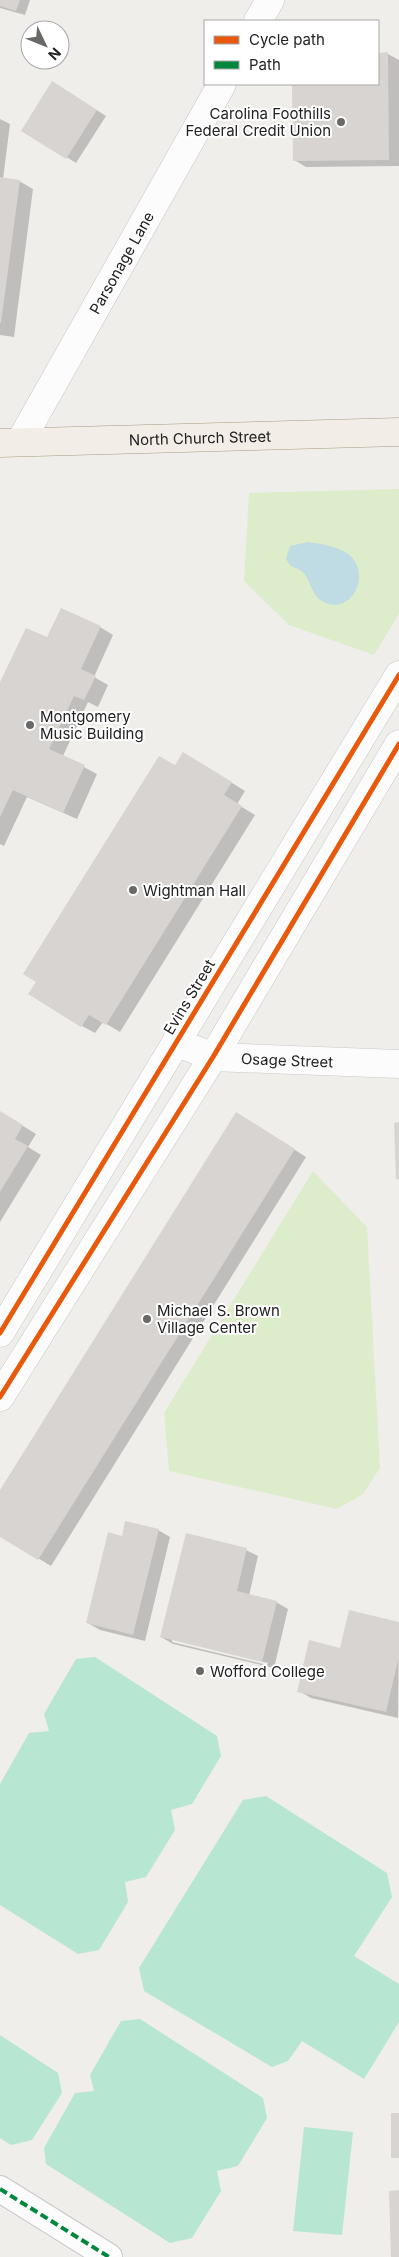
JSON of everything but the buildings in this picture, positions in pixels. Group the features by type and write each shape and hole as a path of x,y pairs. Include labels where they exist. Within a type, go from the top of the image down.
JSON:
{"main road":[{"name":"North Church Street","path":"10,442 399,432"}],"street":[{"path":"259,20 270,0"},
{"name":"Parsonage Lane","path":"10,442 221,85"},
{"name":"Evins Street","path":"0,1333 399,676"},
{"path":"0,1398 213,1057 399,744"},
{"name":"Osage Street","path":"176,1042 213,1057 399,1064"},
{"path":"0,2189 109,2257"}],"green space":[{"path":"399,489 399,614 374,655 289,625 244,581 249,493"},
{"path":"313,1171 367,1227 380,1468 363,1494 337,1509 169,1471 164,1413"},
{"path":"95,1657 217,1736 221,1756 192,1804 171,1810 175,1830 146,1877 125,1882 128,1902 99,1950 78,1954 0,1905 0,1784 29,1733 49,1731 44,1714 76,1659"},
{"path":"266,1796 387,1873 392,1897 354,1956 399,1984 399,2022 364,2079 302,2041 288,2061 272,2067 144,1991 139,1968 243,1800"},
{"path":"140,2019 263,2098 267,2118 238,2166 217,2171 221,2191 192,2238 170,2243 46,2164 44,2148 75,2093 94,2091 90,2075 121,2021"},
{"path":"0,2035 58,2073 62,2093 32,2140 11,2145 0,2138"},
{"path":"304,2127 353,2132 342,2235 293,2231"}],"water":[{"path":"308,542 339,549 348,554 355,562 359,572 359,582 349,599 342,604 332,605 318,598 304,573 292,567 286,559 290,546"}],"marked path":[{"path":"0,2189 109,2257"}],"cycle path":[{"path":"0,1333 399,675"},
{"path":"0,1397 213,1057 399,744"}],"place":[{"name":"Carolina Foothills Federal Credit Union","path":"341,122"},
{"name":"Montgomery Music Building","path":"30,725"},
{"name":"Wightman Hall","path":"133,890"},
{"name":"Michael S. Brown Village Center","path":"147,1319"},
{"name":"Wofford College","path":"200,1671"}]}
